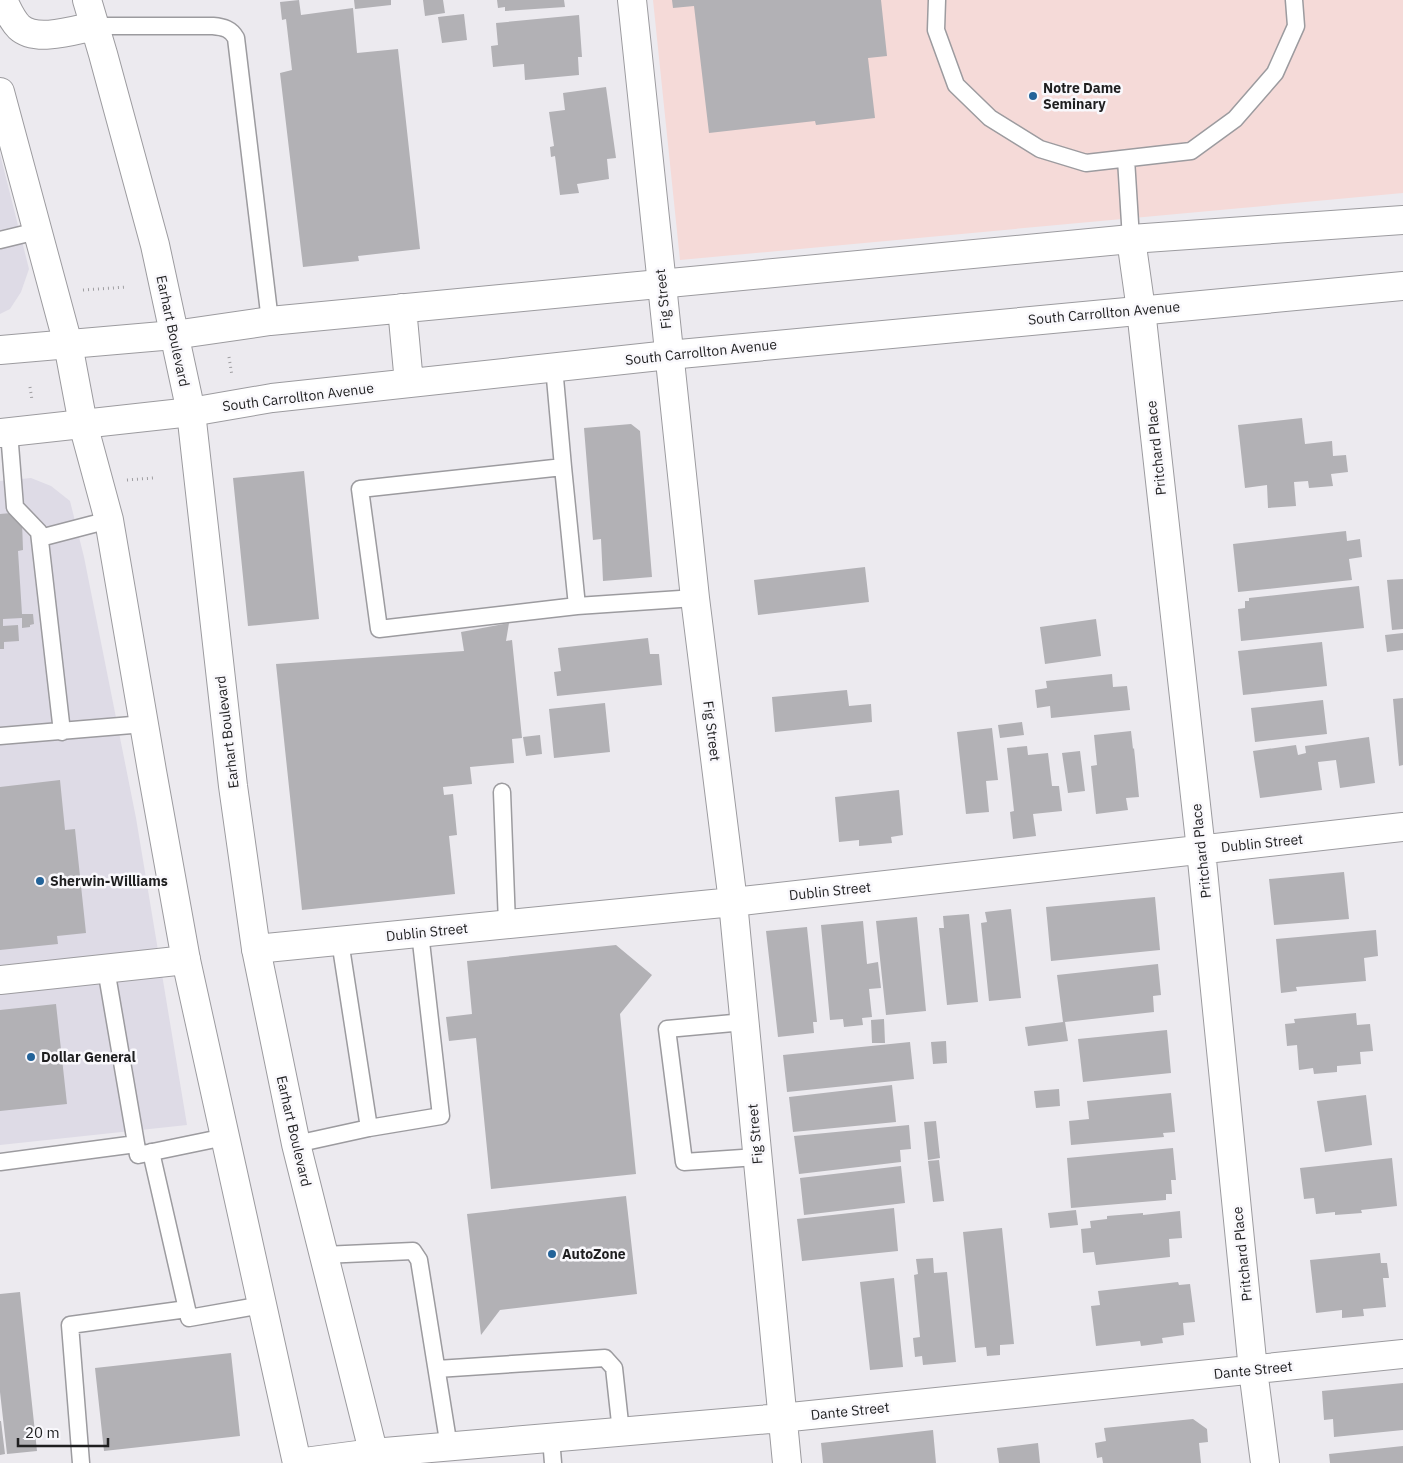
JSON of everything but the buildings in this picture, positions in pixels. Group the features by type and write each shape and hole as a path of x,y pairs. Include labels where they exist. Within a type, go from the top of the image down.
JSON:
{"main road":[{"path":"3,0 13,20 21,29 34,35 51,35 95,26"},
{"name":"Earhart Boulevard","path":"87,0 156,245 191,412 233,786 256,949 296,1144 375,1458"},
{"name":"Fig Street","path":"632,0 695,598 733,902 781,1418 787,1463"},
{"path":"0,92 68,344 83,424 109,520 186,960 297,1463"},
{"path":"0,350 174,334 270,321 402,308 1131,240 1403,220"},
{"name":"Pritchard Place","path":"1131,240 1141,310 1202,850 1253,1370 1265,1463"},
{"name":"South Carrollton Avenue","path":"4,432 191,412 272,398 554,367 1403,286"},
{"path":"402,308 409,383"},
{"name":"Dublin Street","path":"256,949 733,902 1403,827"},
{"path":"0,980 186,960"},
{"name":"Dante Street","path":"297,1463 375,1458 449,1447 552,1450 621,1432 781,1418 1403,1354"}],"lane":[{"path":"937,0 936,30 956,85 990,118 1040,149 1086,164 1191,151 1235,119 1275,73 1296,26 1294,0"},
{"path":"95,26 214,26 225,27 236,38 270,321"},
{"path":"1126,159 1131,240"},
{"path":"0,240 38,231"},
{"path":"554,367 577,606"},
{"path":"4,432 16,507 39,532 62,732"},
{"path":"563,467 360,489 379,629 577,606 695,598"},
{"path":"40,538 109,520"},
{"path":"0,736 144,724"},
{"path":"502,792 507,924"},
{"path":"296,1144 369,1128 441,1116 420,933"},
{"path":"340,940 369,1128"},
{"path":"106,969 138,1155 225,1137"},
{"path":"744,1022 667,1029 684,1162 757,1157"},
{"path":"0,1162 136,1144"},
{"path":"151,1152 189,1318 262,1305"},
{"path":"323,1255 412,1250 419,1260 449,1447"},
{"path":"81,1463 70,1325 187,1310"},
{"path":"437,1369 606,1358 614,1368 621,1432"}],"path":[{"path":"82,291 127,287"},
{"path":"229,357 233,382"},
{"path":"126,480 153,478"}],"shaded area":[{"name":"Notre Dame Seminary","path":"653,0 1403,0 1403,193 680,260"},
{"path":"0,154 29,269 21,292 10,309 0,314"},
{"path":"31,478 51,486 70,501 84,557 136,818 187,1125 0,1145 0,481"}],"place":[{"name":"Notre Dame Seminary","path":"1033,96"},
{"name":"Sherwin-Williams","path":"40,881"},
{"name":"Dollar General","path":"31,1057"},
{"name":"AutoZone","path":"552,1254"}]}
